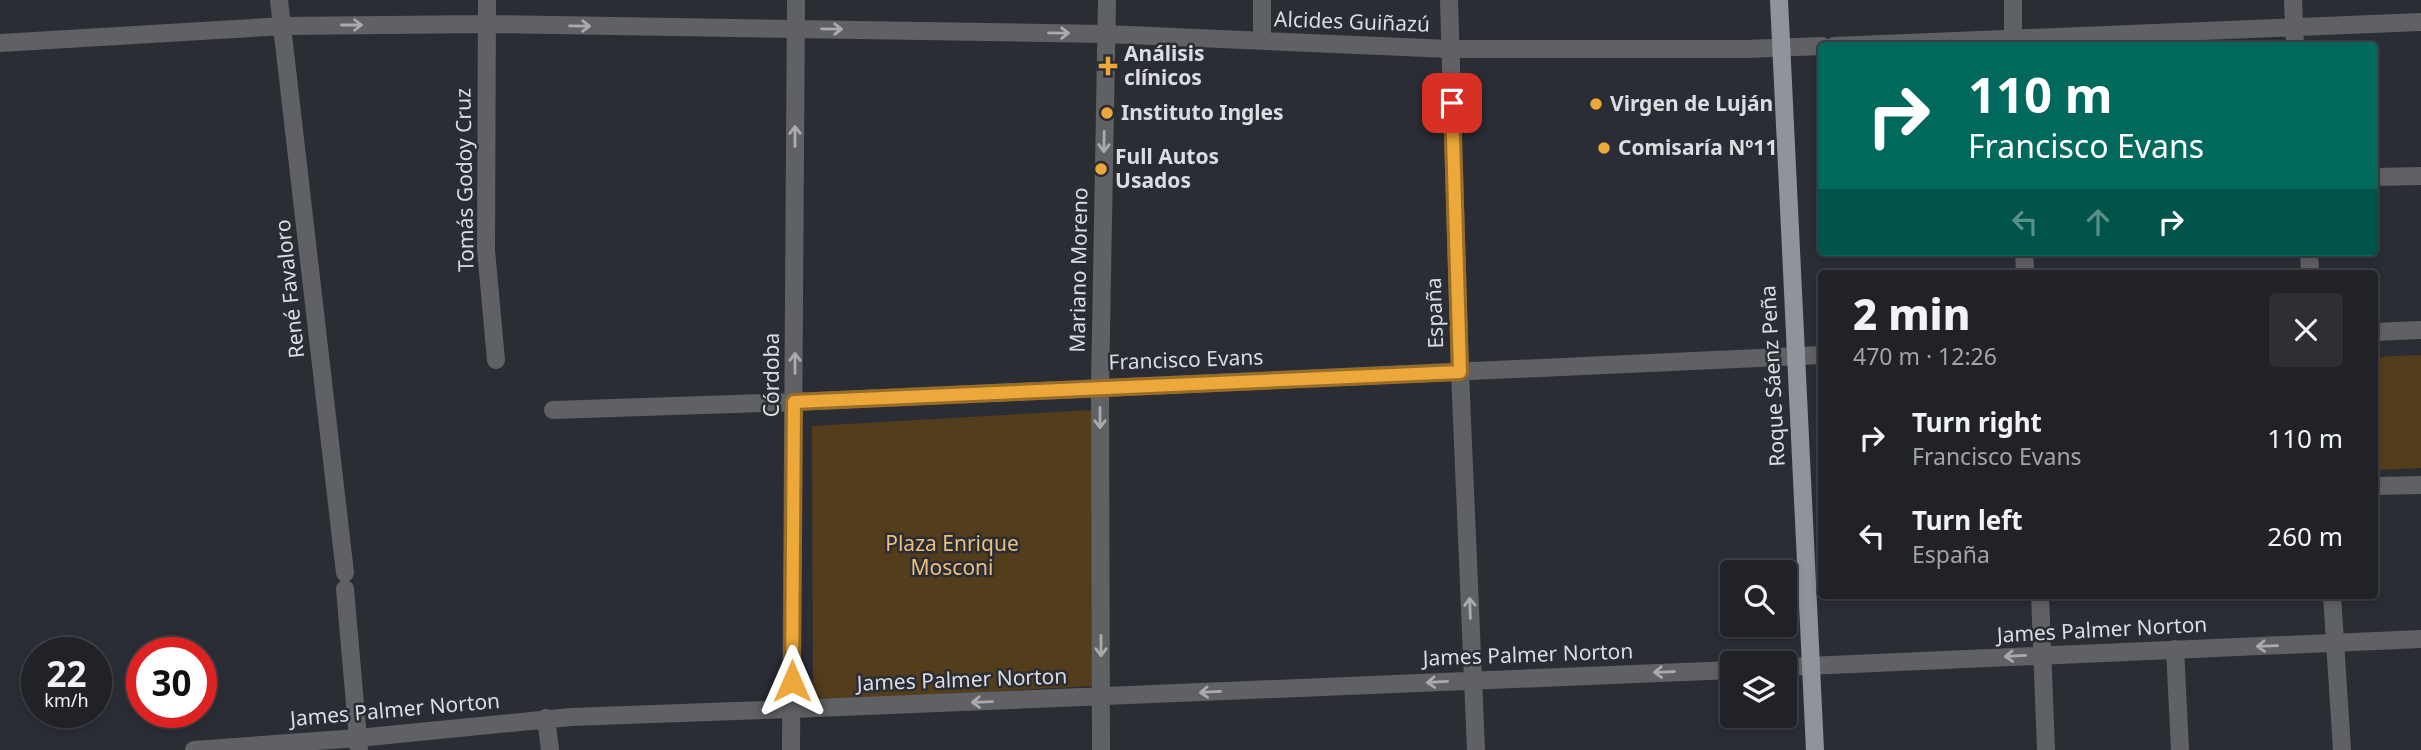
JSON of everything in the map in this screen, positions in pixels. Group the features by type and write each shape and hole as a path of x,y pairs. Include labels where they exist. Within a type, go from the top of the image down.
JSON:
{"main road":[{"name":"Roque Sáenz Peña","path":"1779,0 1815,750"}],"street":[{"name":"René Favaloro","path":"279,0 345,581 358,744"},
{"name":"Tomás Godoy Cruz","path":"487,0 486,250 496,360"},
{"name":"Córdoba","path":"791,750 796,0"},
{"name":"Mariano Moreno","path":"1101,750 1100,387 1107,0"},
{"path":"1262,0 1262,41"},
{"name":"España","path":"1449,0 1460,372 1476,750"},
{"path":"2013,0 2013,42 2421,22"},
{"path":"2292,0 2295,42"},
{"name":"Alcides Guiñazú","path":"0,43 284,26 487,24 1106,34 1450,49 1818,46"},
{"path":"2378,177 2421,176"},
{"path":"2378,332 2421,330"},
{"name":"Francisco Evans","path":"553,410 794,402 1818,355"},
{"path":"2378,486 2421,485"},
{"path":"2040,599 2046,750"},
{"path":"2332,599 2342,750"},
{"name":"James Palmer Norton","path":"1797,667 2421,639"},
{"path":"2175,649 2180,750"},
{"name":"James Palmer Norton","path":"194,750 358,744 546,718 1720,670"},
{"path":"546,718 551,750"}],"green space":[{"path":"2421,355 2421,468 2378,470 2378,357"},
{"name":"Plaza Enrique Mosconi","path":"1092,410 1092,686 813,701 812,426"}],"place":[{"name":"Análisis clínicos","path":"1108,66"},
{"name":"Virgen de Luján","path":"1596,104"},
{"name":"Instituto Ingles","path":"1107,113"},
{"name":"Comisaría Nº11","path":"1604,148"},
{"name":"Full Autos Usados","path":"1101,169"}],"route":[{"path":"792,681 794,402 1460,372 1452,103"}]}
